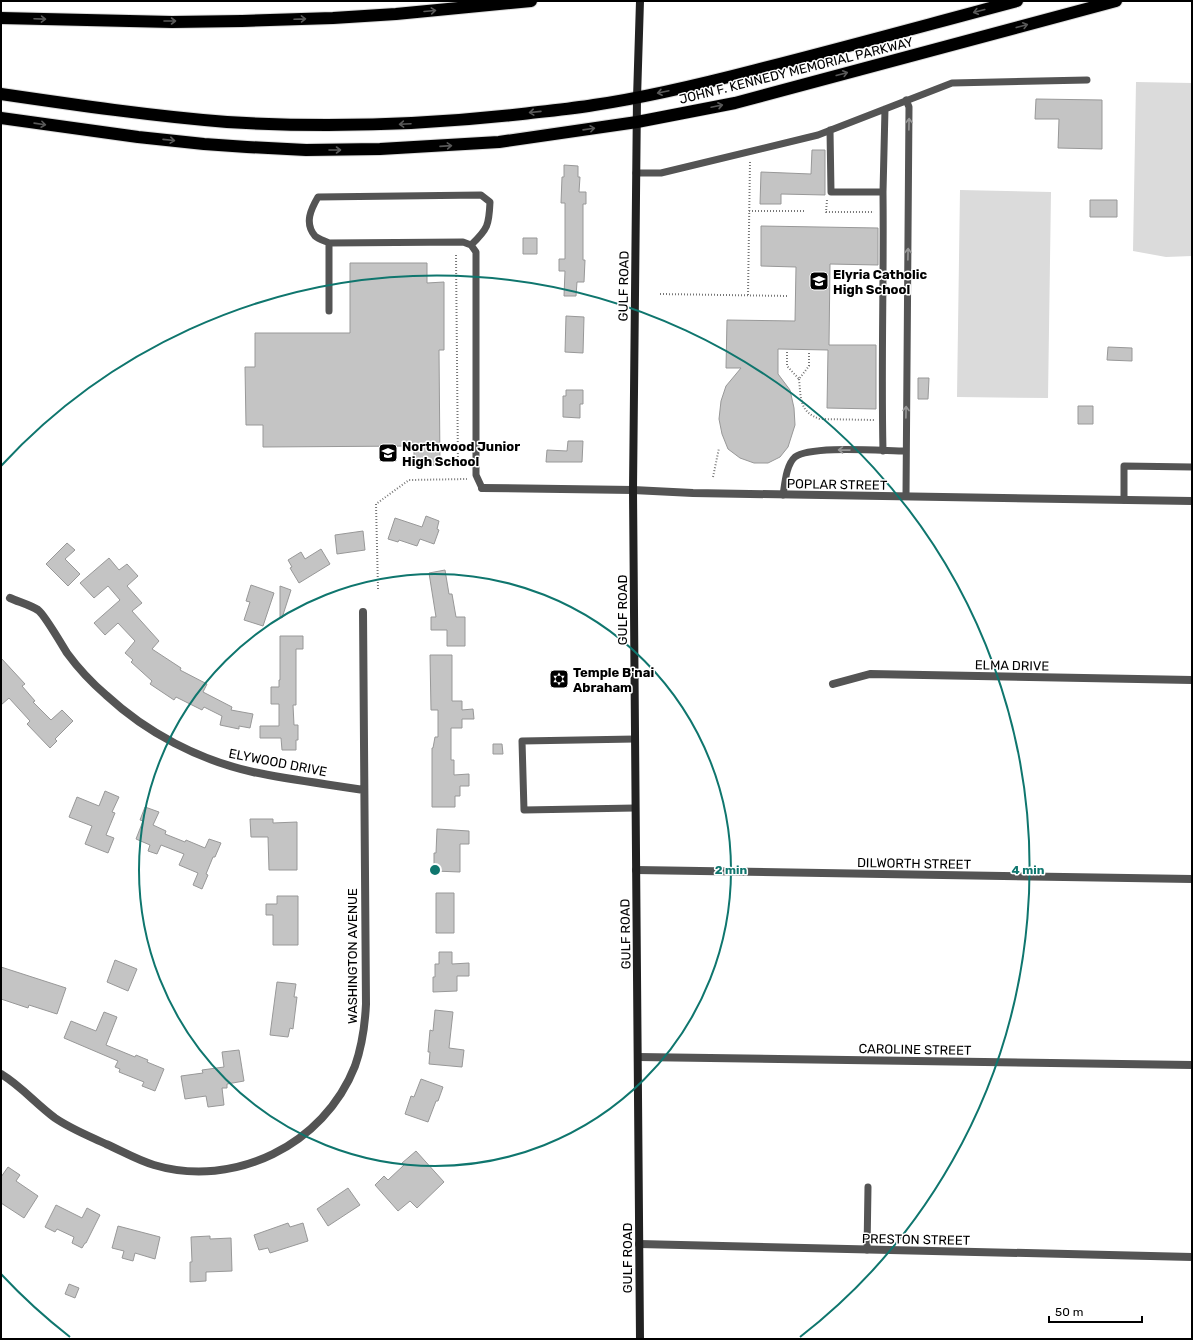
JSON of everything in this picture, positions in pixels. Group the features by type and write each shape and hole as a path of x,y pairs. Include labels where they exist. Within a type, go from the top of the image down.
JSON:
{"highway":[{"path":"1,18 172,22 242,21 396,14 531,1"},
{"name":"JOHN F. KENNEDY MEMORIAL PARKWAY","path":"1,94 106,109 209,120 266,124 380,125 481,118 591,106 637,98 804,58 1017,1"},
{"name":"JOHN F. KENNEDY MEMORIAL PARKWAY","path":"1,118 138,137 204,144 306,150 380,150 499,142 637,122 735,103 1116,1"}],"street":[{"name":"GULF ROAD","path":"640,1 637,98 633,490 640,1339"},
{"name":"POPLAR STREET","path":"482,488 633,490 783,495 1192,501"},
{"name":"ELYWOOD DRIVE","path":"10,598 39,611 68,654 86,676 128,713 151,730 175,744 214,760 253,772 364,790"},
{"name":"WASHINGTON AVENUE","path":"1,1074 18,1086 48,1112 76,1130 140,1160 168,1168 182,1170 211,1171 239,1167 267,1158 292,1144 325,1115 342,1092 354,1066 362,1038 366,1004 363,612"},
{"name":"ELMA DRIVE","path":"833,684 870,674 1192,680"},
{"name":"DILWORTH STREET","path":"636,870 1192,879"},
{"name":"CAROLINE STREET","path":"638,1057 1192,1066"},
{"name":"PRESTON STREET","path":"639,1244 1192,1257"}],"lane":[{"path":"636,173 661,173 818,135 952,83 1087,80"},
{"path":"906,100 909,107 906,496"},
{"path":"883,451 881,387 885,109"},
{"path":"830,130 831,192 883,192"},
{"path":"471,245 483,233 489,220 490,202 481,194 318,197 311,210 309,225 315,236 329,244 463,242 471,245 476,252 476,476 482,488"},
{"path":"329,244 329,310"},
{"path":"783,495 789,466 796,457 809,451 906,451"},
{"path":"1124,500 1124,466 1192,467"},
{"path":"635,739 522,741 524,810 635,808"},
{"path":"867,1250 868,1187"}],"path":[{"path":"748,295 750,159"},
{"path":"827,196 826,212 880,212"},
{"path":"749,211 806,211"},
{"path":"456,255 458,468"},
{"path":"660,294 789,296"},
{"path":"787,352 787,366 799,379 801,399 805,410 813,417 820,419 877,420"},
{"path":"799,379 809,366 810,352"},
{"path":"713,477 719,448"},
{"path":"378,589 376,504 408,480 478,479"}],"shaded area":[{"path":"1136,82 1192,83 1192,256 1166,257 1133,251"},
{"path":"960,190 1051,192 1048,398 957,397"}],"building":[{"path":"1036,99 1102,100 1102,149 1058,148 1059,119 1035,119"},
{"path":"812,150 825,150 825,195 781,194 781,204 760,204 761,172 811,174"},
{"path":"564,165 578,166 578,177 580,177 579,192 586,192 586,204 583,204 583,260 585,260 584,282 577,282 576,296 564,296 565,271 559,271 559,259 565,259 565,203 561,203"},
{"path":"1090,200 1117,200 1117,217 1090,217"},
{"path":"761,226 878,228 878,265 830,264 829,345 876,345 876,409 827,408 828,350 778,349 778,374 790,390 794,408 795,425 788,447 780,457 768,463 754,463 740,458 728,449 722,434 719,419 721,401 726,386 741,368 726,368 727,320 795,321 796,267 761,266"},
{"path":"523,238 537,238 537,254 523,254"},
{"path":"350,263 427,263 427,283 444,282 444,350 439,350 440,465 414,465 414,446 263,447 263,425 246,425 245,367 255,367 255,333 350,333"},
{"path":"566,316 584,317 583,353 565,352"},
{"path":"1108,347 1132,348 1132,361 1107,360"},
{"path":"918,378 929,378 928,399 918,399"},
{"path":"566,390 583,390 583,404 580,404 580,418 563,417 563,396 566,396"},
{"path":"1078,406 1093,406 1093,424 1078,424"},
{"path":"568,441 583,441 582,462 546,462 547,450 567,451"},
{"path":"426,516 439,521 437,529 439,530 434,544 420,539 417,546 399,540 398,542 388,539 395,518 422,527"},
{"path":"363,531 365,550 337,554 335,535"},
{"path":"67,543 75,550 65,559 80,574 68,586 46,564"},
{"path":"321,549 330,564 299,583 290,568 292,567 288,560 301,552 305,559"},
{"path":"109,558 119,570 127,564 138,576 127,586 142,603 132,611 159,641 152,649 181,668 180,670 207,684 203,692 232,707 231,710 253,714 250,728 239,726 239,729 220,725 222,716 204,707 202,710 176,697 174,700 150,684 152,681 131,662 133,660 125,653 135,641 118,623 105,635 94,623 120,600 108,586 94,598 80,583"},
{"path":"445,570 449,594 452,594 456,617 465,617 465,646 447,646 447,630 431,630 431,617 436,617 429,573"},
{"path":"251,585 274,593 263,626 244,620 250,602 246,601"},
{"path":"280,586 291,590 282,618 280,617"},
{"path":"280,636 303,636 303,649 296,649 296,705 293,705 294,725 298,725 296,750 282,750 281,738 260,738 260,726 279,726 279,704 271,704 271,687 279,687"},
{"path":"430,655 452,655 452,701 462,701 462,710 473,709 474,719 462,719 462,728 451,728 451,760 454,760 454,775 469,774 469,786 460,786 460,796 455,796 455,807 432,807 432,748 435,737 438,737 438,710 431,710"},
{"path":"1,658 25,684 22,686 35,701 33,702 51,720 62,710 73,721 55,739 57,741 50,748 27,724 30,721 9,698 1,705"},
{"path":"493,744 502,744 503,754 493,754"},
{"path":"105,791 119,797 112,812 115,813 106,835 114,838 108,853 85,844 92,826 69,817 77,797 99,806"},
{"path":"145,807 159,812 153,825 166,831 165,834 185,842 186,840 205,848 209,839 221,843 215,857 213,857 202,889 193,885 198,873 179,865 184,854 161,845 157,854 148,851 150,845 136,839 143,821 140,820"},
{"path":"250,819 273,819 273,823 297,822 297,870 269,870 268,837 251,837"},
{"path":"437,829 469,831 469,844 460,844 460,872 434,871 434,853 436,853"},
{"path":"436,893 454,893 454,933 436,933"},
{"path":"277,896 298,896 298,945 273,945 273,915 266,915 266,904 277,904"},
{"path":"439,952 452,952 452,964 469,963 469,976 457,976 457,991 433,992 433,977 435,977 435,964 439,964"},
{"path":"115,960 137,969 128,991 107,982"},
{"path":"1,967 66,988 57,1014 29,1005 28,1008 1,999"},
{"path":"277,982 296,984 294,997 297,997 293,1029 290,1028 288,1037 270,1035"},
{"path":"435,1010 453,1012 449,1048 464,1050 462,1067 429,1064 430,1052 428,1052 430,1030 433,1031"},
{"path":"104,1012 117,1017 106,1045 135,1057 136,1055 148,1060 147,1062 164,1069 155,1091 142,1086 144,1082 119,1072 120,1069 115,1067 118,1061 64,1038 71,1021 96,1031"},
{"path":"239,1050 244,1081 227,1084 227,1088 222,1088 224,1105 208,1107 206,1096 185,1099 181,1076 203,1073 202,1070 224,1067 222,1052"},
{"path":"421,1079 443,1087 428,1122 405,1114 411,1096 414,1097"},
{"path":"416,1151 444,1182 417,1208 410,1201 398,1211 375,1185 384,1176 388,1180 404,1165 402,1163"},
{"path":"8,1167 20,1175 16,1181 38,1196 24,1218 1,1203 1,1177"},
{"path":"348,1188 360,1205 328,1226 317,1209"},
{"path":"56,1205 82,1218 87,1208 100,1215 82,1248 72,1243 74,1237 57,1229 55,1232 45,1227"},
{"path":"288,1223 290,1227 303,1223 308,1241 270,1253 268,1248 259,1250 254,1235"},
{"path":"118,1226 160,1237 155,1259 135,1253 133,1261 122,1258 124,1251 112,1248"},
{"path":"210,1236 210,1239 231,1238 232,1271 206,1272 206,1281 190,1282 190,1262 192,1262 191,1237"},
{"path":"69,1284 79,1288 75,1298 65,1294"}],"place":[{"name":"Elyria Catholic High School","path":"819,281"},
{"name":"Northwood Junior High School","path":"388,453"},
{"name":"Temple B'nai Abraham","path":"559,679"}]}
